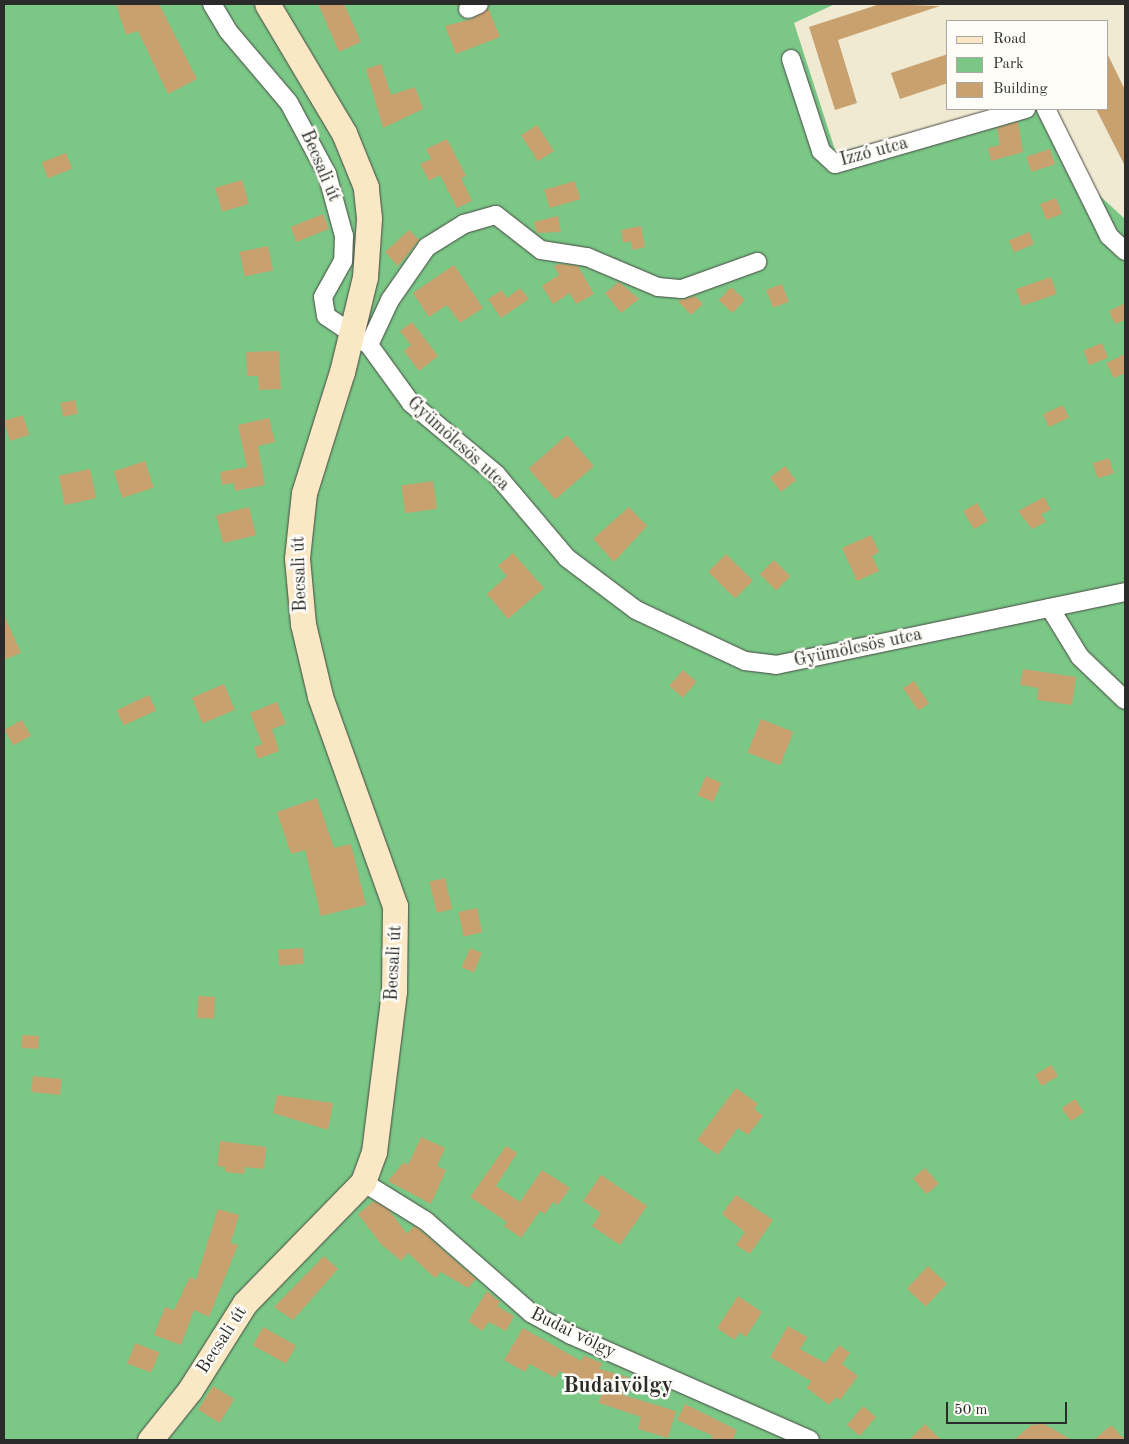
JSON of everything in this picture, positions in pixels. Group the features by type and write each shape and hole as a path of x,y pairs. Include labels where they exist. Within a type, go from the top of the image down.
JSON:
{"main road":[{"name":"Becsali út","path":"150,1440 190,1390 258,1288 339,1212 363,1182 374,1152 392,1010 398,937 395,906 320,696 302,624 297,552 309,474 360,341 368,253 366,187 344,133 267,4"}],"street":[{"name":"Becsali út","path":"212,4 228,31 290,103 326,174 340,213 343,261 322,307 332,325 360,341"},
{"name":"Izzó utca","path":"791,59 822,151 835,164 1023,110"},
{"path":"1046,110 1109,236 1125,251"},
{"path":"360,341 428,247 464,224 496,215 541,250 587,257 658,287 682,288 757,262"},
{"name":"Gyümölcsös utca","path":"360,341 411,403 496,474 567,558 661,626 745,661 803,662 1125,592"},
{"path":"1050,608 1080,657 1125,700"},
{"name":"Budai völgy","path":"363,1182 426,1221 531,1313 571,1336 810,1440"}],"green space":[{"path":"4,4 835,4 794,23 836,153 994,110 1052,110 1086,183 1125,219 1125,1440 4,1440"}],"building":[{"path":"116,4 159,4 197,79 168,94 138,31 126,35"},
{"path":"318,4 344,4 361,42 339,52"},
{"path":"880,4 940,6 838,40 857,103 835,110 809,27"},
{"path":"488,8 500,37 456,54 445,26 472,19"},
{"path":"946,55 946,84 900,99 891,73"},
{"path":"1109,57 1125,90 1125,166 1097,110 1109,110"},
{"path":"381,64 391,95 415,87 423,109 383,128 366,69"},
{"path":"1018,122 1023,152 991,161 988,148 1000,145 997,128"},
{"path":"537,125 554,151 538,161 521,135"},
{"path":"447,139 466,176 461,178 472,201 457,208 440,175 429,181 420,164 431,159 426,149"},
{"path":"1050,149 1055,164 1031,172 1026,157"},
{"path":"66,153 72,169 48,178 42,162"},
{"path":"242,180 249,204 222,212 215,188"},
{"path":"575,181 580,199 549,208 544,190"},
{"path":"1056,198 1062,214 1046,220 1040,204"},
{"path":"323,214 329,229 297,242 291,227"},
{"path":"558,216 561,232 537,233 534,222"},
{"path":"641,226 645,247 633,250 631,241 623,243 621,230"},
{"path":"409,230 419,240 398,266 385,252"},
{"path":"1029,232 1034,244 1014,253 1009,241"},
{"path":"268,246 273,270 245,276 240,252"},
{"path":"559,264 578,266 594,294 576,304 570,293 553,304 542,286 559,275 554,266"},
{"path":"454,265 483,308 460,323 447,305 429,317 413,293"},
{"path":"1051,277 1057,294 1022,306 1016,289"},
{"path":"619,282 639,299 621,313 605,293"},
{"path":"782,284 789,302 773,308 766,290"},
{"path":"731,287 745,300 733,313 719,300"},
{"path":"520,288 529,299 501,318 488,299 502,290 507,298"},
{"path":"695,296 703,304 691,315 678,301"},
{"path":"1125,303 1125,320 1115,324 1109,311"},
{"path":"412,322 438,356 419,371 404,351 411,345 400,331"},
{"path":"1102,343 1108,358 1089,365 1083,350"},
{"path":"279,351 281,389 259,390 258,376 247,376 246,352"},
{"path":"1125,354 1125,373 1114,378 1106,363"},
{"path":"75,400 78,414 63,417 60,403"},
{"path":"1063,405 1069,418 1049,427 1043,414"},
{"path":"23,415 29,435 10,441 4,421"},
{"path":"269,418 275,442 258,446 265,485 235,491 234,483 222,485 220,472 247,467 238,425"},
{"path":"567,435 594,466 555,499 529,468"},
{"path":"1109,458 1114,473 1098,478 1093,463"},
{"path":"145,461 154,488 122,498 114,471"},
{"path":"785,466 796,480 781,492 770,478"},
{"path":"90,469 96,498 65,505 59,476"},
{"path":"433,481 437,509 405,513 401,485"},
{"path":"1044,497 1051,510 1041,514 1046,522 1032,529 1018,511"},
{"path":"977,503 988,521 974,529 963,511"},
{"path":"249,507 256,535 223,543 216,515"},
{"path":"629,507 647,526 614,562 593,539"},
{"path":"871,535 879,552 872,556 879,571 857,581 842,548"},
{"path":"513,553 544,588 508,619 487,594 507,576 498,566"},
{"path":"726,554 753,581 735,599 708,572"},
{"path":"774,560 790,576 776,590 760,574"},
{"path":"4,615 21,653 4,660"},
{"path":"1023,669 1076,677 1072,705 1037,700 1038,688 1020,685"},
{"path":"683,670 697,682 683,698 669,686"},
{"path":"914,681 929,703 918,711 903,688"},
{"path":"224,684 235,710 203,723 192,698"},
{"path":"149,695 156,710 124,726 116,710"},
{"path":"277,702 286,724 272,729 279,751 258,759 254,747 262,744 250,713"},
{"path":"761,719 793,732 780,765 748,752"},
{"path":"22,720 31,736 13,745 5,730"},
{"path":"706,776 722,783 713,802 697,795"},
{"path":"317,798 334,848 351,844 366,905 321,916 305,850 291,854 277,812"},
{"path":"445,878 452,909 437,913 429,882"},
{"path":"477,908 482,932 464,936 458,912"},
{"path":"303,948 304,964 279,966 278,950"},
{"path":"470,948 482,953 474,972 462,967"},
{"path":"198,996 215,997 214,1019 197,1018"},
{"path":"22,1035 39,1036 38,1049 21,1048"},
{"path":"1051,1065 1058,1076 1042,1086 1035,1075"},
{"path":"33,1076 62,1079 60,1095 31,1092"},
{"path":"736,1088 758,1104 754,1109 763,1116 748,1135 738,1128 718,1155 697,1140"},
{"path":"277,1095 333,1103 328,1130 273,1113"},
{"path":"1075,1099 1084,1112 1071,1121 1062,1108"},
{"path":"421,1137 445,1148 437,1166 446,1170 431,1204 388,1181 404,1162 408,1165"},
{"path":"220,1141 266,1147 264,1169 245,1167 244,1174 225,1172 225,1167 217,1166"},
{"path":"506,1146 517,1153 496,1186 520,1202 542,1170 570,1188 558,1205 553,1202 545,1214 540,1211 521,1238 504,1226 507,1222 470,1197"},
{"path":"925,1168 939,1184 927,1194 913,1178"},
{"path":"601,1175 647,1206 620,1245 592,1226 601,1213 583,1201"},
{"path":"736,1195 773,1220 750,1254 736,1245 745,1232 722,1214"},
{"path":"374,1201 389,1210 407,1234 414,1226 419,1229 476,1279 468,1288 441,1272 435,1278 408,1253 401,1261 381,1244 358,1214"},
{"path":"218,1209 239,1215 231,1243 238,1245 209,1317 194,1310 181,1345 154,1335 165,1307 174,1310 190,1277 196,1280"},
{"path":"324,1256 338,1269 293,1320 274,1307"},
{"path":"928,1266 947,1284 926,1306 907,1289"},
{"path":"487,1291 500,1302 497,1306 514,1316 506,1331 489,1322 482,1331 468,1321"},
{"path":"738,1296 762,1312 746,1337 740,1332 735,1340 717,1328"},
{"path":"788,1326 807,1337 800,1349 825,1363 839,1345 850,1353 842,1364 858,1376 840,1400 836,1397 829,1405 807,1388 811,1381 770,1357"},
{"path":"263,1327 296,1345 286,1364 253,1345"},
{"path":"523,1328 581,1361 584,1356 602,1363 600,1369 628,1377 623,1395 676,1411 668,1438 638,1429 641,1417 599,1403 603,1390 559,1371 555,1378 530,1364 525,1372 504,1360"},
{"path":"135,1343 159,1352 151,1373 127,1364"},
{"path":"213,1386 234,1399 219,1423 198,1410"},
{"path":"685,1404 737,1430 733,1440 711,1440 713,1436 677,1420"},
{"path":"863,1406 876,1417 860,1436 847,1425"},
{"path":"925,1424 941,1440 909,1440"},
{"path":"1044,1424 1072,1440 1014,1440 1031,1425"},
{"path":"1111,1425 1125,1440 1094,1440"}],"district":[{"name":"Budaivölgy","path":"618,1387"}]}
